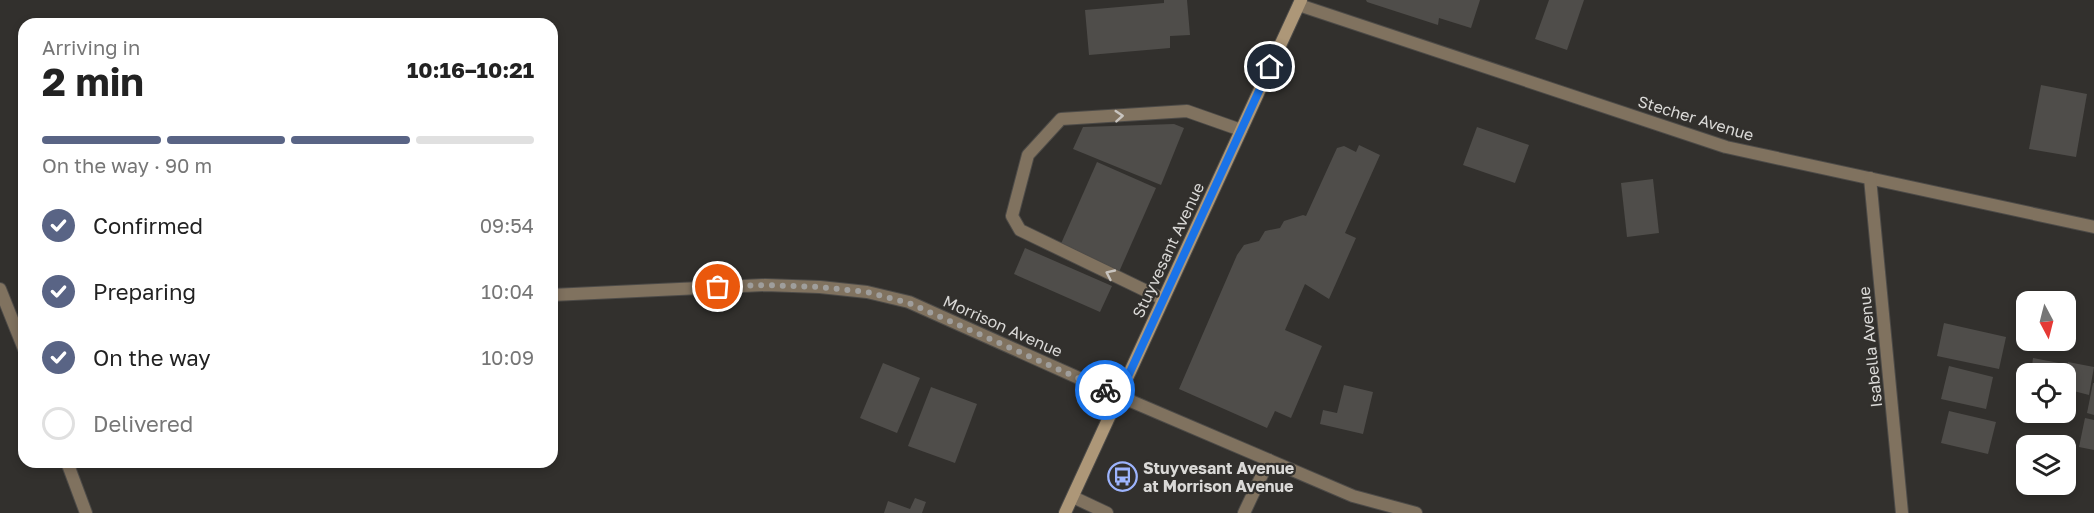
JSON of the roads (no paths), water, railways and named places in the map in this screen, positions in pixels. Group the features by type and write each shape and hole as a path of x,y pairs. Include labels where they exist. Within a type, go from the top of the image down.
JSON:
{"main road":[{"name":"Stuyvesant Avenue","path":"1065,513 1300,2"}],"street":[{"name":"Stecher Avenue","path":"1300,2 1726,147 2094,227"},
{"path":"1163,299 1020,230 1012,216 1028,155 1061,119 1187,111 1241,130"},
{"name":"Isabella Avenue","path":"1870,178 1902,513"},
{"name":"Morrison Avenue","path":"558,295 765,285 867,292 909,303 1353,496 1416,513"},
{"path":"0,289 18,334"},
{"path":"1244,513 1269,460"},
{"path":"69,468 86,513"},
{"path":"1072,497 1107,513"}],"place":[{"name":"Stuyvesant Avenue at Morrison Avenue","path":"1122,477"}]}
